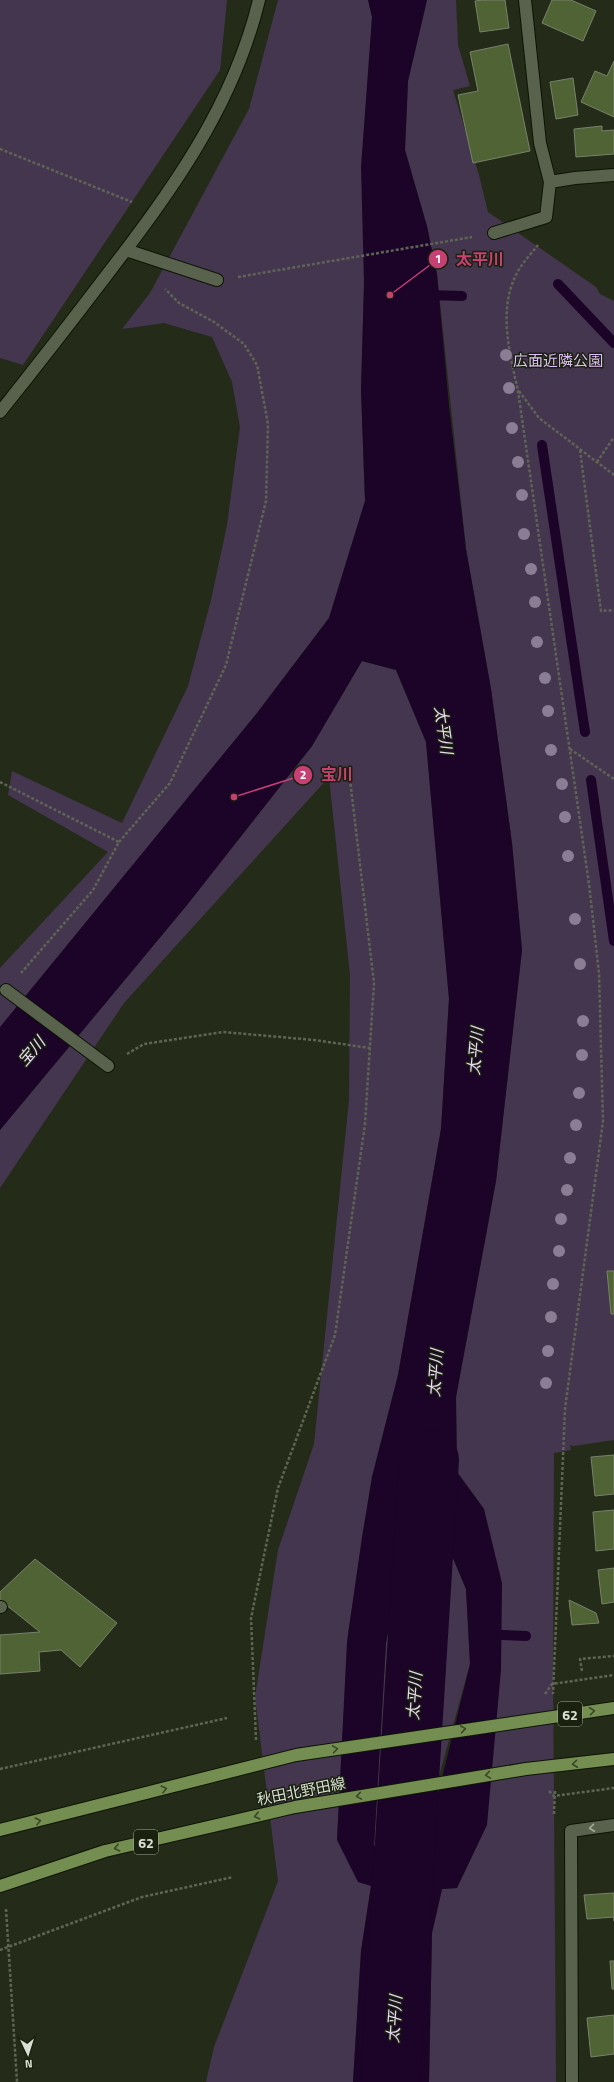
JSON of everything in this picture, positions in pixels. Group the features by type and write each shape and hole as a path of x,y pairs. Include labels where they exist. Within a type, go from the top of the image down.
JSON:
{"main road":[{"name":"62","path":"0,1830 296,1755 614,1708"},
{"name":"秋田北野田線","path":"2,1885 105,1851 295,1807 526,1769 614,1759"}],"street":[{"path":"0,412 126,250 183,171 223,102 250,37 259,0"},
{"path":"494,233 546,217 550,182 540,143 525,0"},
{"path":"550,182 575,178 614,175"},
{"path":"126,250 217,280"},
{"path":"6,990 108,1066"},
{"path":"572,2082 571,1831 614,1825"}],"path":[{"path":"0,149 154,211"},
{"path":"546,217 545,235 516,276 507,305 506,318 510,357 518,391 589,884 599,973 602,1121 565,1409 552,1684 554,1716"},
{"path":"217,280 494,233"},
{"path":"6,990 93,890 119,842 170,783 226,665 266,501 268,424 258,365 244,344 214,322 179,303 163,287"},
{"path":"518,391 539,418 614,475"},
{"path":"597,462 614,437"},
{"path":"580,450 602,611 614,610"},
{"path":"570,748 614,779"},
{"path":"258,1765 251,1618 278,1488 335,1335 365,1124 374,983 349,771"},
{"path":"0,782 119,842"},
{"path":"108,1066 144,1044 223,1032 314,1040 370,1048"},
{"path":"582,1671 580,1659 614,1656"},
{"path":"525,1720 552,1684 614,1675"},
{"path":"0,1770 227,1718"},
{"path":"0,1950 142,1897 233,1876"},
{"path":"2,1885 8,1946 17,2082"}],"green space":[{"path":"0,0 227,0 220,70 23,365 0,358"},
{"path":"278,0 368,0 372,17 361,390 365,501 329,618 257,713 0,1030 0,968 108,852 8,795 12,771 122,823 188,686 211,600 227,525 240,427 232,382 212,337 164,323 122,329 150,293 249,109"},
{"name":"広面近隣公園","path":"427,0 456,0 458,45 470,86 453,90 479,175 488,212 596,287 600,294 614,301 614,1440 574,1446 570,1445 571,1450 554,1453 553,1673 556,2082 429,2082 432,1933 442,1889 457,1888 484,1509 457,1472 456,1397 496,1181 522,950 512,843 491,689 466,549 437,274 427,230 405,150 408,81"},
{"path":"362,661 396,670 426,742 449,999 441,1129 398,1375 372,1477 348,1633 337,1840 371,1886 361,1951 353,2082 206,2082 214,2047 278,1881 255,1697 278,1550 314,1444 349,1100 350,975 329,777 124,1003 0,1188 0,1130 187,905 312,746"},
{"path":"444,1537 466,1589 470,1664 422,1838 374,1846 386,1643 405,1547"}],"water":[{"path":"368,0 427,0 408,81 405,150 427,226 437,274 449,406 466,549 491,689 512,843 522,950 496,1181 456,1397 457,1472 484,1509 502,1583 501,1670 487,1825 457,1888 442,1889 432,1933 429,2082 353,2082 361,1951 371,1886 358,1882 337,1840 347,1642 372,1477 398,1375 441,1129 449,999 426,742 396,670 362,661 312,746 187,905 0,1130 0,1027 257,713 329,618 365,501 361,390 364,282 361,167 372,17","holes":["444,1537 466,1589 470,1664 431,1823 422,1838 374,1846 386,1643 405,1547"]}],"building":[{"path":"505,0 509,28 480,32 475,1"},
{"path":"552,0 571,0 596,11 583,41 542,23"},
{"path":"508,44 530,151 473,163 458,95 478,91 470,52"},
{"path":"614,61 614,117 581,102 595,71 607,76"},
{"path":"573,78 578,115 556,119 550,82"},
{"path":"602,126 602,131 614,130 614,154 576,157 574,129"},
{"path":"607,1271 614,1271 614,1314 611,1314"},
{"path":"614,1455 614,1494 595,1496 591,1457"},
{"path":"614,1510 614,1549 596,1551 593,1512"},
{"path":"35,1559 117,1623 80,1667 61,1650 39,1652 40,1671 0,1674 0,1635 40,1632 0,1600 0,1592"},
{"path":"614,1568 614,1602 602,1604 598,1570"},
{"path":"569,1600 596,1613 599,1623 572,1625"},
{"path":"614,1893 614,1917 587,1919 584,1895"},
{"path":"610,1961 614,1961 614,1989 612,1989"},
{"path":"614,2015 614,2054 591,2057 587,2018"}],"waterway":[{"path":"558,284 614,343"},
{"path":"426,295 462,296"},
{"path":"542,445 585,732"},
{"path":"591,780 614,941"},
{"name":"太平川","path":"390,2082 429,1460"},
{"path":"502,1635 526,1636"}],"place":[{"name":"太平川","path":"390,295"},
{"name":"宝川","path":"234,797"}]}
